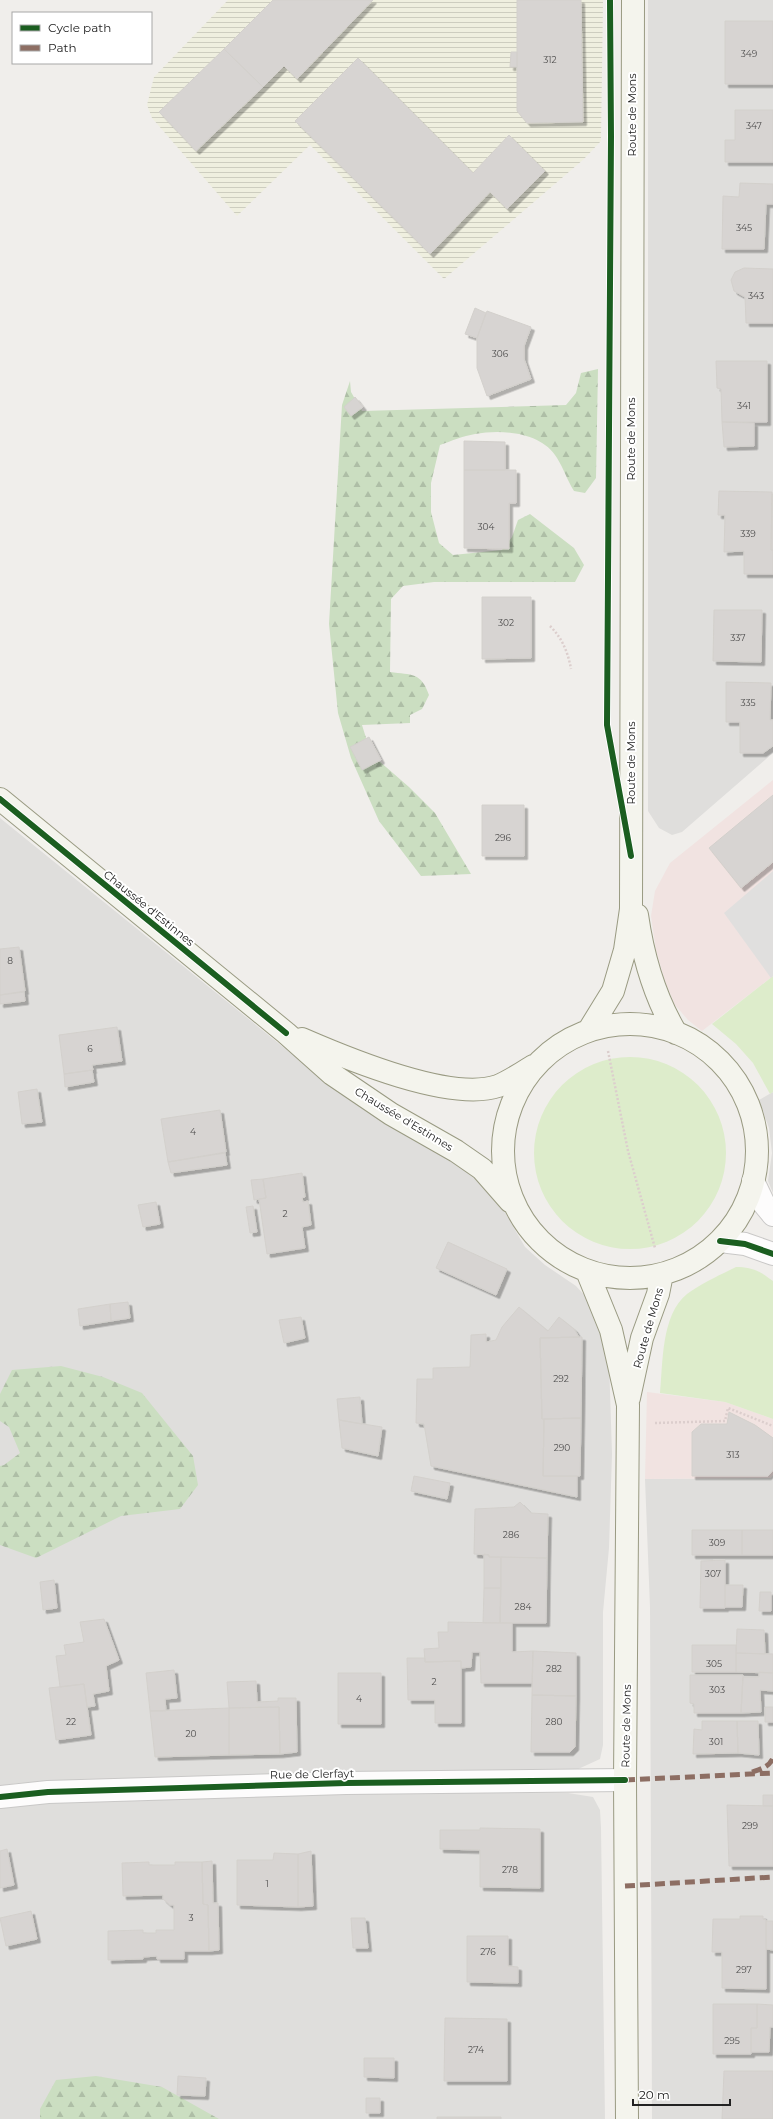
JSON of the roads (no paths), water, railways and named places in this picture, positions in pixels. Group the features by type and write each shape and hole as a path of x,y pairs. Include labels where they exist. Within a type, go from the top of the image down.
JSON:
{"main road":[{"name":"Route de Mons","path":"596,1028 613,991 625,950 631,909 633,0"},
{"name":"Chaussée d'Estinnes","path":"0,799 286,1032 332,1074 392,1114 456,1151 482,1169 517,1209"},
{"name":"Route de Mons","path":"631,878 642,948 651,981 666,1016 676,1033"},
{"path":"622,1024 640,1024 659,1027 676,1033 699,1045 719,1061 736,1082 748,1104 754,1129 757,1155 753,1180 741,1213 720,1240 696,1259 662,1274 637,1278 618,1277 587,1271 566,1261 547,1247 530,1229 517,1209 505,1173 504,1134 514,1097 536,1065 551,1050 569,1039 596,1028 622,1024"},
{"name":"Chaussée d'Estinnes","path":"286,1032 344,1057 392,1073 430,1084 456,1088 498,1086 536,1065"},
{"name":"Route de Mons","path":"587,1271 611,1330 628,1414"},
{"name":"Route de Mons","path":"627,2119 625,1780 628,1414 642,1338 658,1294 662,1274"}],"street":[{"path":"753,1180 764,1204 773,1215"},
{"path":"720,1240 744,1244 773,1254"},
{"name":"Rue de Clerfayt","path":"0,1797 48,1792 346,1783 625,1780"}]}
